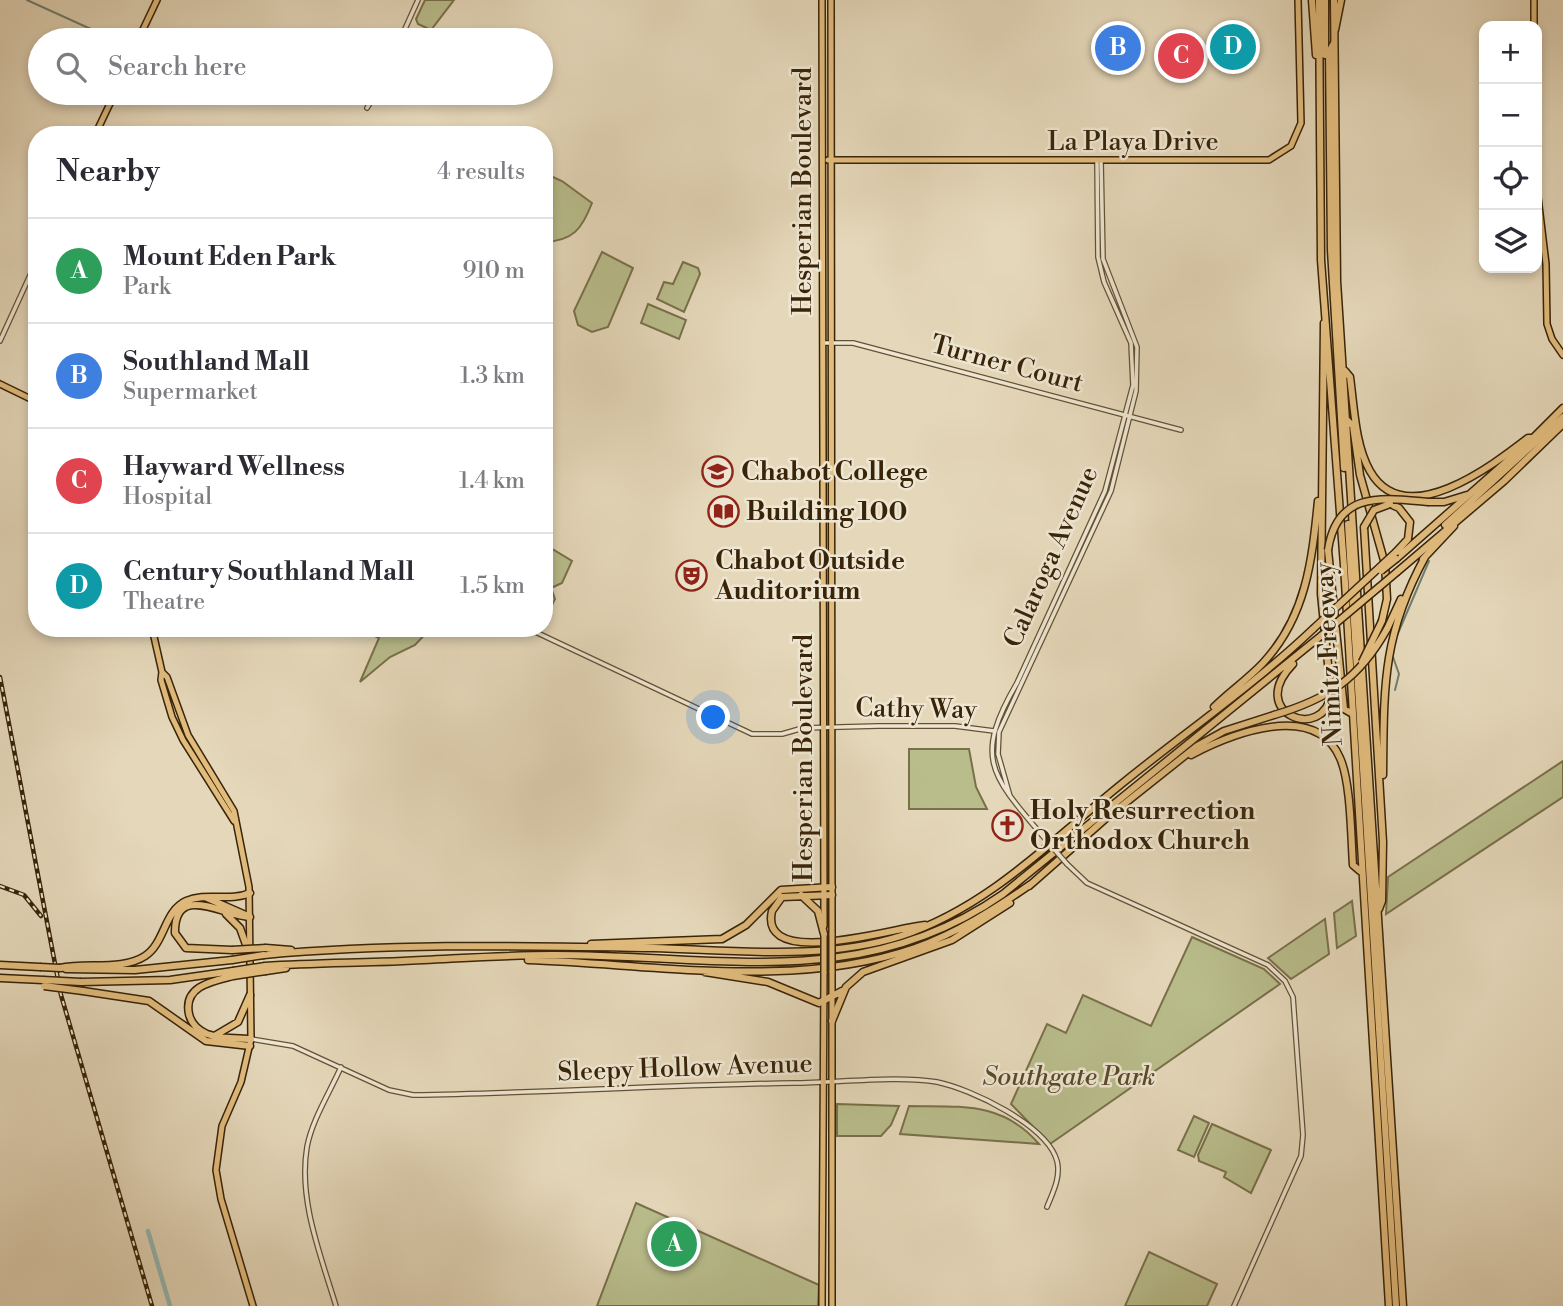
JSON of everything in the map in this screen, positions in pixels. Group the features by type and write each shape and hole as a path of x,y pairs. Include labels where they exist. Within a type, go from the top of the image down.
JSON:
{"highway":[{"path":"1312,0 1314,46 1319,67"},
{"name":"Nimitz Freeway","path":"1319,0 1319,201 1325,320 1389,1306"},
{"path":"1325,0 1326,184 1331,328 1327,336"},
{"name":"Nimitz Freeway","path":"1334,0 1336,245 1403,1306"},
{"path":"1335,32 1340,20 1341,0"},
{"path":"1335,41 1329,52 1333,303 1396,1306"},
{"path":"1322,635 1279,681 1278,702 1288,715 1296,718 1318,716 1328,706 1331,694 1321,594 1322,333 1325,320"},
{"path":"1343,369 1350,377 1366,463 1374,477 1393,492 1421,495 1455,487 1483,472 1528,438 1533,438"},
{"path":"550,947 806,951 873,943 930,925 1003,883 1206,717 1254,682 1396,555 1472,493 1563,408"},
{"path":"1415,556 1454,516 1563,417"},
{"path":"1347,419 1353,426 1360,475 1385,564 1387,598 1382,621 1355,673"},
{"path":"43,983 170,980 322,962 551,955 814,961 864,955 921,938 967,916 1010,888 1322,635 1504,481 1563,424"},
{"path":"1206,717 1262,664 1278,644 1298,610 1310,568 1322,471"},
{"path":"1351,713 1345,709 1328,550 1338,521 1356,504 1380,498 1444,502 1472,493"},
{"path":"1382,819 1364,527 1374,510 1390,504 1399,508 1410,522 1408,539 1396,555"},
{"path":"672,968 756,979 823,1003 832,994 844,990 863,972 951,940 996,913 1104,820 1180,760 1224,730 1325,696 1355,673 1370,657 1387,629 1410,579 1425,557 1462,515"},
{"path":"1378,911 1382,901 1386,660 1404,601 1425,557"},
{"path":"1180,760 1219,741 1259,728 1299,728 1318,733 1334,747 1342,761 1353,865 1360,871"},
{"path":"476,958 672,968 810,969 882,958 955,932 1031,884"},
{"path":"250,917 199,904 185,909 175,925 177,940 192,951 296,952 550,947 722,939 739,931 780,890 823,886 832,890"},
{"path":"832,890 823,894 800,894 778,899 771,915 776,933 792,942 842,940 930,925"},
{"path":"0,965 60,968 140,959 155,947 178,906 192,899 240,897 250,893"},
{"path":"800,894 814,904 824,935"},
{"path":"206,898 250,917"},
{"path":"218,910 236,923 250,953"},
{"path":"78,967 135,970 232,960 265,951"},
{"path":"233,974 204,984 190,997 189,1012 192,1021 201,1031 250,1043"},
{"path":"0,978 149,1001 206,1041 250,1043"},
{"path":"832,1021 844,990"},
{"path":"214,1036 239,1023 250,995"}],"main road":[{"path":"144,28 157,0"},
{"name":"Hesperian Boulevard","path":"822,0 822,1306"},
{"name":"Hesperian Boulevard","path":"831,0 832,1306"},
{"name":"La Playa Drive","path":"821,160 1256,162 1271,159 1285,152 1296,139 1302,118 1298,0"},
{"path":"1534,0 1534,21"},
{"path":"99,126 109,105"},
{"path":"1540,210 1546,264 1547,324 1552,339 1563,355"},
{"path":"0,384 28,398"},
{"path":"154,637 162,673 167,677 188,735 227,795 244,851 250,893 250,1043 242,1082 222,1126 216,1170 221,1199 253,1306"}],"street":[{"path":"405,28 418,0"},
{"name":"Calaroga Avenue","path":"1099,161 1103,259 1110,284 1132,330 1139,363 1111,491 996,732 998,754 1010,798 1066,864 1087,883 1268,965 1285,981 1293,997 1302,1152 1295,1175 1234,1306"},
{"path":"0,341 28,280"},
{"name":"Turner Court","path":"822,343 853,343 1181,430"},
{"name":"Cathy Way","path":"546,637 752,734 782,734 803,728 831,727 955,726 996,732"},
{"name":"Sleepy Hollow Avenue","path":"250,1043 286,1043 390,1090 413,1095 935,1081 951,1086 1031,1126 1056,1160 1056,1184 1047,1207"},
{"path":"336,1306 312,1224 306,1158 310,1135 341,1067"}],"green space":[{"path":"425,0 454,0 433,28 418,24 416,19"},
{"path":"553,177 592,203 575,232 554,241"},
{"path":"602,252 633,268 608,327 592,332 578,325 574,311"},
{"path":"683,262 698,268 700,274 684,312 657,299 664,282 673,284"},
{"path":"648,304 686,320 679,339 641,323"},
{"path":"553,549 572,561 562,583 553,587"},
{"path":"377,637 423,637 415,645 390,657 360,682 379,638"},
{"path":"909,749 969,749 976,787 987,809 909,809"},
{"path":"1563,761 1563,797 1386,914 1388,877"},
{"path":"1352,901 1356,936 1337,948 1334,913"},
{"path":"1325,919 1329,954 1291,979 1268,958"},
{"name":"Southgate Park","path":"1192,937 1264,969 1280,984 1050,1144 1011,1104 1047,1024 1066,1033 1083,995 1151,1026"},
{"path":"837,1104 899,1106 891,1125 881,1136 837,1136"},
{"path":"909,1106 963,1107 995,1113 1025,1130 1039,1144 900,1134"},
{"path":"1194,1116 1209,1123 1194,1157 1178,1150"},
{"path":"1212,1124 1271,1150 1251,1193 1224,1177 1226,1172 1199,1161 1198,1155"},
{"path":"636,1203 819,1285 818,1306 597,1306"},
{"path":"1149,1252 1217,1284 1207,1306 1125,1306"}],"waterway":[{"path":"27,0 89,28"},
{"path":"1396,638 1429,561"},
{"path":"1393,657 1399,674 1395,690"},
{"path":"148,1231 170,1306"}],"railway":[{"path":"0,677 61,995 152,1306"},
{"path":"0,886 24,895 41,916"}],"place":[{"name":"Century Southland Mall","path":"1233,47"},
{"name":"Southland Mall","path":"1118,48"},
{"name":"Hayward Wellness","path":"1181,56"},
{"name":"Chabot College","path":"718,472"},
{"name":"Building 100","path":"723,512"},
{"name":"Chabot Outside Auditorium","path":"692,576"},
{"name":"Holy Resurrection Orthodox Church","path":"1007,826"},
{"name":"Mount Eden Park","path":"674,1244"}]}
